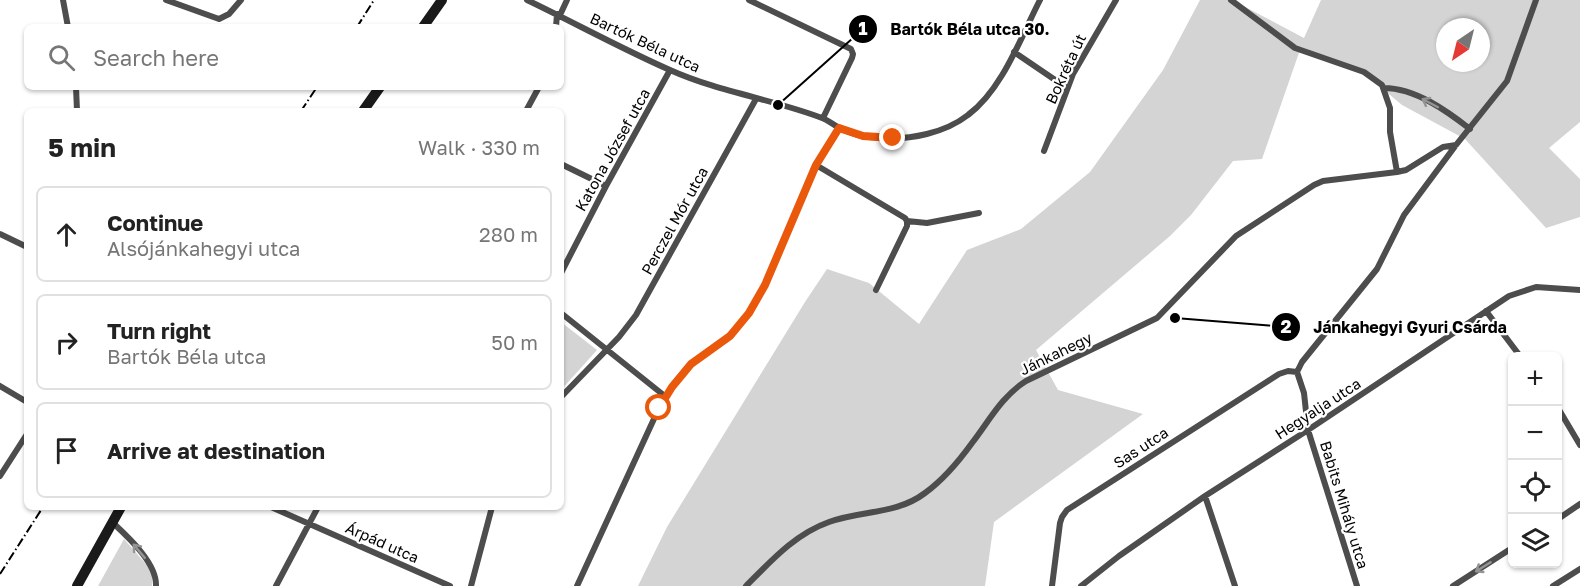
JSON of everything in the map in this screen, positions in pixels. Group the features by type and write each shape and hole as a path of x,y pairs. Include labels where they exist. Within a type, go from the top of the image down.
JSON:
{"main road":[{"path":"425,24 442,0"},
{"path":"365,108 378,90"},
{"path":"77,586 119,510"}],"street":[{"path":"63,0 67,24"},
{"path":"166,0 219,19 229,14 241,0"},
{"name":"Bartók Béla utca","path":"527,0 670,70 756,99 823,118 839,128 863,136 893,138 921,135 967,117 986,98 1014,52 1040,0"},
{"path":"556,24 558,15 567,0"},
{"path":"749,0 850,49 853,54 852,58 823,118"},
{"name":"Bokréta út","path":"1044,151 1067,88 1116,0"},
{"path":"1231,0 1295,48 1364,72 1384,88 1401,90 1418,96 1470,129"},
{"path":"1308,430 1304,393 1297,372 1308,354 1348,308 1377,269 1404,216 1510,75 1536,0"},
{"path":"1014,52 1067,88"},
{"name":"Katona József utca","path":"564,265 670,70"},
{"path":"1384,88 1390,108 1390,132 1397,172"},
{"path":"76,90 77,108"},
{"path":"528,108 537,90"},
{"name":"Perczel Mór utca","path":"564,393 630,324 756,99"},
{"path":"577,586 666,398 691,364 730,336 749,313 765,285 816,165 839,128"},
{"name":"Jánkahegy","path":"746,586 789,544 823,524 898,507 926,492 971,445 1012,389 1157,318 1236,236 1314,185 1323,181 1406,170 1443,147 1456,145"},
{"path":"564,165 606,186"},
{"path":"816,165 907,221 927,223 979,213"},
{"path":"876,290 907,226 907,221"},
{"path":"0,234 24,246"},
{"name":"Hegyalja utca","path":"1081,586 1119,556 1205,496 1515,293 1529,288 1549,286 1580,290"},
{"path":"1486,311 1516,352"},
{"path":"564,315 666,398"},
{"name":"Sas utca","path":"1052,586 1062,517 1067,510 1279,374 1288,371 1297,372"},
{"path":"0,386 24,400"},
{"path":"1562,416 1580,445"},
{"name":"Babits Mihály utca","path":"1308,430 1357,586"},
{"path":"0,476 24,439"},
{"path":"1205,496 1234,586"},
{"path":"1562,516 1580,504"},
{"name":"Árpád utca","path":"278,510 450,586"},
{"path":"276,586 316,510"},
{"path":"471,586 491,510"},
{"path":"112,522 124,532 150,563 156,578 156,586"},
{"path":"1453,586 1508,551"},
{"path":"1553,586 1580,569"}],"shaded area":[{"path":"1200,0 1232,0 1304,38 1321,0 1580,0 1580,122 1549,148 1580,179 1580,217 1546,228 1465,139 1402,105 1365,74 1301,47 1262,159 1233,161 1191,215 1170,236 1036,350 1058,390 1143,414 994,522 985,586 638,586 667,527 827,269 869,283 919,324 967,250 1021,229 1090,172 1163,70"},
{"path":"564,324 597,350 564,387"},
{"path":"124,539 152,571 152,586 98,586"}],"railway":[{"path":"359,24 374,0"},
{"path":"303,108 315,90"},
{"path":"0,574 41,510"}],"place":[{"name":"Bartók Béla utca 30.","path":"778,105"},
{"name":"Jánkahegyi Gyuri Csárda","path":"1175,318"}],"route":[{"path":"659,408 672,387 691,364 730,336 749,313 765,285 816,165 839,128 872,138 893,138"}]}
